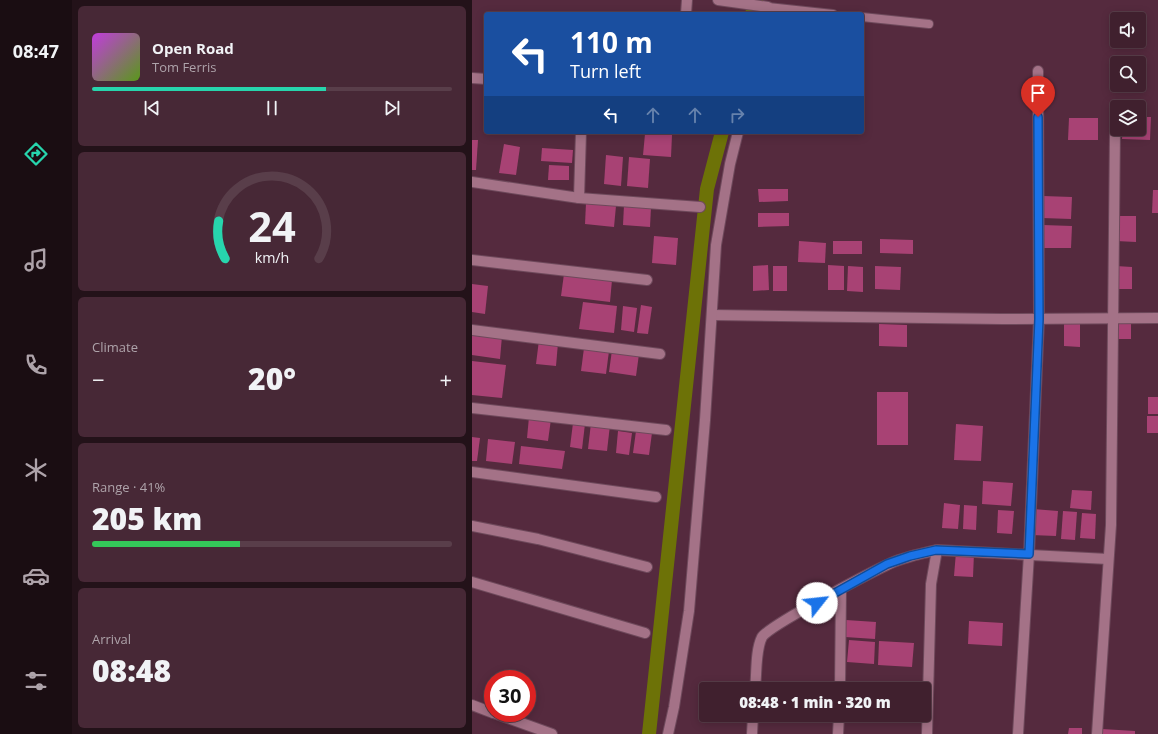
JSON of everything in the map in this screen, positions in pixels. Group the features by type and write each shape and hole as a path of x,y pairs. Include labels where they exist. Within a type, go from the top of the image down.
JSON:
{"street":[{"path":"686,12 687,0"},
{"path":"718,0 767,7"},
{"path":"1018,734 1029,554 1039,319 1038,70"},
{"path":"472,78 484,79"},
{"path":"579,198 581,134"},
{"path":"668,734 674,707 689,611 705,420 716,245 730,164 738,134"},
{"path":"1097,734 1111,525 1115,136"},
{"path":"472,182 579,198 700,207"},
{"path":"472,260 647,280"},
{"path":"712,315 1039,319 1158,318"},
{"path":"472,330 660,354"},
{"path":"472,408 666,430"},
{"path":"472,472 656,497"},
{"path":"472,526 538,540 647,567"},
{"path":"757,682 759,649 762,638 767,633 793,616 887,564 910,556 936,550 1108,559"},
{"path":"926,734 932,584 936,550"},
{"path":"472,582 645,633"},
{"path":"840,682 842,589"},
{"path":"472,705 484,709"},
{"path":"519,722 552,734"},
{"path":"752,734 753,722"},
{"path":"838,734 839,722"}],"lane":[{"path":"767,7 814,12"},
{"path":"864,17 929,24"}],"building":[{"path":"1146,117 1151,117 1150,140 1122,139 1122,136 1146,136"},
{"path":"1069,118 1098,118 1098,140 1068,140"},
{"path":"645,134 672,135 671,157 643,155"},
{"path":"472,140 478,140 476,170 472,170"},
{"path":"504,144 520,147 516,175 499,173"},
{"path":"542,148 573,150 572,163 541,161"},
{"path":"606,155 623,157 621,186 604,184"},
{"path":"629,157 650,159 648,188 627,186"},
{"path":"549,165 569,166 569,180 548,180"},
{"path":"758,189 788,189 788,201 759,202"},
{"path":"1153,190 1158,190 1158,213 1152,213"},
{"path":"1043,196 1072,197 1071,219 1042,218"},
{"path":"586,203 616,206 614,227 585,224"},
{"path":"624,205 651,207 650,227 623,225"},
{"path":"758,213 789,213 789,226 758,227"},
{"path":"1116,216 1136,216 1136,242 1116,241"},
{"path":"1043,225 1072,226 1071,248 1042,248"},
{"path":"654,236 678,238 676,265 652,263"},
{"path":"880,239 913,240 913,254 880,253"},
{"path":"799,241 826,243 825,263 798,262"},
{"path":"833,241 862,241 862,254 833,254"},
{"path":"768,265 769,290 753,291 753,266"},
{"path":"828,265 844,266 844,290 828,290"},
{"path":"773,266 787,266 787,291 773,291"},
{"path":"848,266 863,267 863,292 847,291"},
{"path":"875,266 901,267 900,290 875,289"},
{"path":"1116,266 1132,267 1132,289 1115,289"},
{"path":"564,274 612,280 610,302 561,296"},
{"path":"472,284 488,286 485,314 472,312"},
{"path":"583,302 617,306 614,333 579,329"},
{"path":"641,305 652,307 648,334 637,333"},
{"path":"623,306 637,308 634,332 621,330"},
{"path":"1117,322 1131,323 1131,339 1117,339"},
{"path":"1064,323 1080,324 1080,347 1064,346"},
{"path":"879,324 907,325 907,347 879,346"},
{"path":"472,332 502,336 500,359 472,355"},
{"path":"539,340 558,343 556,366 536,364"},
{"path":"584,348 609,351 606,374 581,371"},
{"path":"612,350 639,354 636,376 609,372"},
{"path":"472,361 506,365 502,398 472,395"},
{"path":"877,392 908,392 908,445 877,445"},
{"path":"1148,397 1158,397 1158,414 1148,414"},
{"path":"1147,416 1158,416 1158,433 1147,433"},
{"path":"529,417 551,419 548,441 527,438"},
{"path":"573,423 585,424 582,449 570,447"},
{"path":"591,423 610,425 607,451 588,449"},
{"path":"956,424 983,426 981,461 954,460"},
{"path":"618,431 632,433 629,455 616,453"},
{"path":"636,431 652,433 649,455 633,453"},
{"path":"472,437 480,438 477,461 472,461"},
{"path":"488,439 515,442 512,464 486,461"},
{"path":"521,446 565,451 562,469 519,464"},
{"path":"983,481 1013,483 1011,506 982,504"},
{"path":"1072,490 1092,491 1091,510 1070,508"},
{"path":"944,503 960,505 958,529 942,528"},
{"path":"964,505 977,506 976,530 963,529"},
{"path":"1033,509 1058,511 1056,536 1031,535"},
{"path":"998,510 1014,511 1012,534 997,533"},
{"path":"1063,511 1077,512 1075,540 1061,539"},
{"path":"1082,513 1096,514 1095,539 1080,538"},
{"path":"956,552 974,553 973,577 954,576"},
{"path":"846,620 876,622 875,639 845,637"},
{"path":"969,621 1003,623 1002,646 968,644"},
{"path":"849,640 875,642 874,664 847,662"},
{"path":"879,641 914,643 912,667 878,665"},
{"path":"1069,728 1082,728 1082,734 1068,734"},
{"path":"1102,729 1135,731 1135,734 1102,734"}],"waterway":[{"path":"753,12 756,0"},
{"path":"649,734 707,189 721,134"}],"route":[{"path":"817,603 887,564 910,556 936,550 1029,554 1039,319 1038,117"}]}
